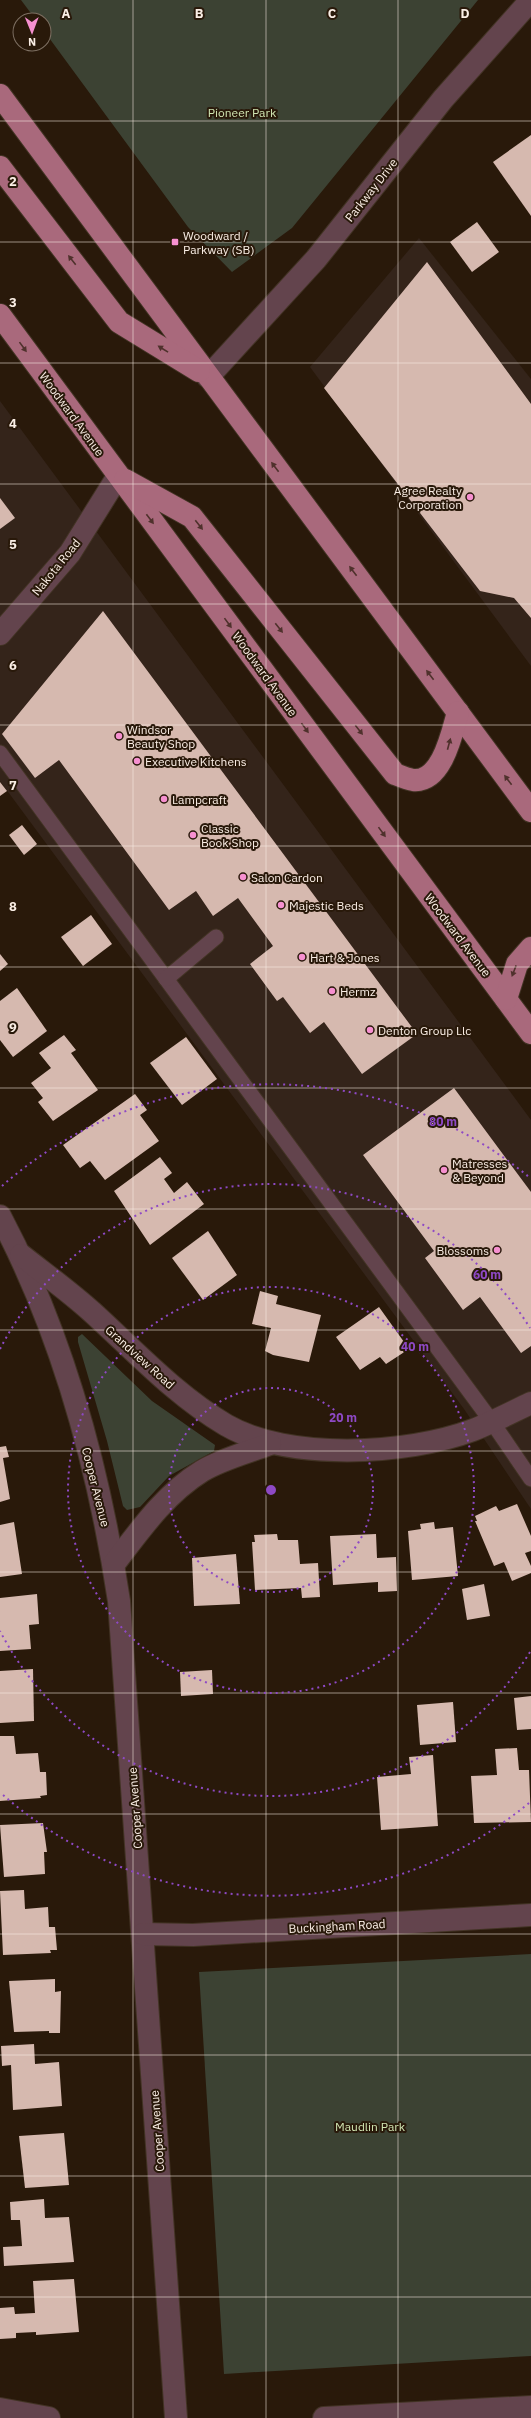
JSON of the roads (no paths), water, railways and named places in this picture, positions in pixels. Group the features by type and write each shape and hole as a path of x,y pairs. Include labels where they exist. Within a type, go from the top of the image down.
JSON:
{"main road":[{"path":"0,95 531,811"},
{"path":"0,167 120,322 208,377"},
{"name":"Woodward Avenue","path":"0,316 531,1033"},
{"path":"118,476 192,517 395,774 413,780 427,776 447,753 458,712"},
{"path":"506,999 516,964 531,948"}],"street":[{"name":"Parkway Drive","path":"208,377 316,259 443,99 531,0"},
{"name":"Nakota Road","path":"0,634 70,553 118,476"},
{"name":"Cooper Avenue","path":"0,1216 20,1254 46,1317 71,1391 100,1496 114,1564 124,1649 176,2418"},
{"name":"Grandview Road","path":"20,1254 91,1311 156,1373 201,1409 227,1426 270,1444 339,1449 380,1449 441,1440 492,1422 531,1403"},
{"name":"Grandview Road","path":"114,1564 160,1505 181,1487 203,1471 270,1444"},
{"name":"Buckingham Road","path":"143,1934 193,1935 531,1915"},
{"path":"324,2418 531,2407"},
{"path":"0,2409 49,2418"}],"lane":[{"path":"0,753 492,1422 531,1479"},
{"path":"166,979 216,937"}],"place":[{"name":"Woodward / Parkway (SB)","path":"175,242"},
{"name":"Agree Realty Corporation","path":"470,497"},
{"name":"Windsor Beauty Shop","path":"119,736"},
{"name":"Executive Kitchens","path":"137,761"},
{"name":"Lampcraft","path":"164,799"},
{"name":"Classic Book Shop","path":"193,835"},
{"name":"Salon Cardon","path":"243,877"},
{"name":"Majestic Beds","path":"281,905"},
{"name":"Hart & Jones","path":"302,957"},
{"name":"Hermz","path":"332,991"},
{"name":"Denton Group Llc","path":"370,1030"},
{"name":"Matresses & Beyond","path":"444,1170"},
{"name":"Blossoms","path":"497,1250"}],"park label":[{"name":"Pioneer Park","path":"242,112"},
{"name":"Maudlin Park","path":"370,2126"}]}
